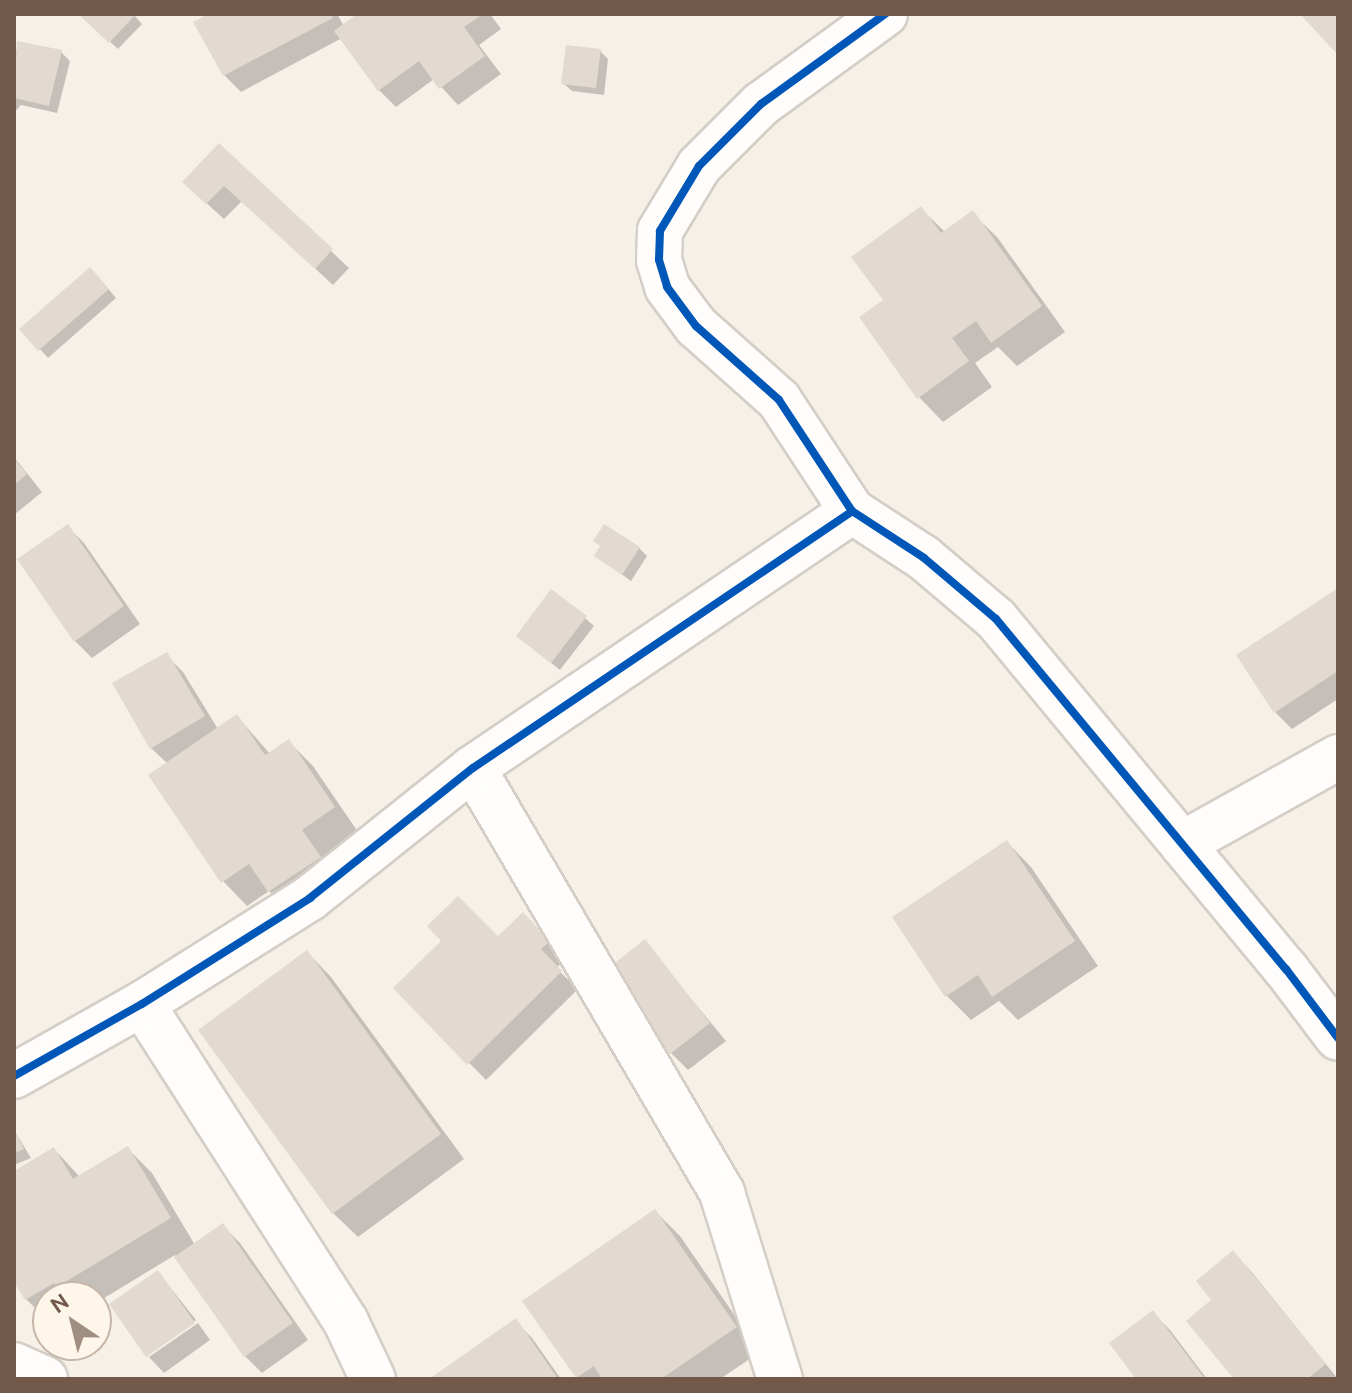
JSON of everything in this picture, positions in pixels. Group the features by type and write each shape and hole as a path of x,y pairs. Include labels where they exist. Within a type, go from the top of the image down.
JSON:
{"street":[{"path":"885,14 761,104 699,166 660,231 659,260 667,287 696,326 779,400 852,511 924,558 996,619 1286,969 1338,1038"},
{"path":"14,1076 142,1004 310,898 473,768 852,511"},
{"path":"1182,844 1338,757"},
{"path":"473,768 722,1193 780,1379"},
{"path":"142,1004 346,1322 373,1379"},
{"path":"14,1365 45,1379"}],"building":[{"path":"78,14 136,14 109,43"},
{"path":"209,14 331,14 333,18 223,76 193,22"},
{"path":"357,14 483,14 464,27 485,56 439,89 419,61 378,91 334,31"},
{"path":"1300,14 1338,14 1338,55"},
{"path":"17,41 62,50 49,106 14,98"},
{"path":"566,45 601,49 596,88 561,84"},
{"path":"219,143 333,249 315,269 224,186 206,204 182,182"},
{"path":"921,206 941,233 973,210 1042,306 991,343 976,321 952,338 969,361 917,399 859,317 883,300 851,257"},
{"path":"90,267 109,289 38,351 19,329"},
{"path":"14,458 27,474 14,485"},
{"path":"68,524 124,606 74,642 17,559"},
{"path":"604,524 640,547 622,575 594,556 600,546 593,541"},
{"path":"1338,588 1338,671 1274,713 1236,655"},
{"path":"551,589 587,616 551,663 516,636"},
{"path":"167,652 205,716 150,749 112,683"},
{"path":"237,714 265,755 289,739 335,807 302,830 321,857 268,892 249,864 221,883 148,775"},
{"path":"1007,840 1075,941 992,997 978,975 945,997 892,917"},
{"path":"458,896 498,936 523,912 550,941 541,949 562,971 467,1065 393,988 441,941 427,926"},
{"path":"645,939 710,1023 670,1054 605,971"},
{"path":"307,950 441,1134 332,1214 198,1030"},
{"path":"14,1129 24,1149 14,1153"},
{"path":"128,1146 171,1218 67,1281 32,1281 32,1296 25,1300 14,1282 14,1171 54,1147 73,1179"},
{"path":"655,1209 737,1327 661,1379 602,1379 594,1366 576,1378 522,1301"},
{"path":"223,1223 293,1323 244,1357 174,1257"},
{"path":"1233,1250 1326,1364 1307,1379 1234,1379 1186,1321 1211,1300 1196,1281"},
{"path":"158,1270 195,1323 146,1357 112,1308 112,1302"},
{"path":"1153,1310 1205,1379 1136,1379 1109,1343"},
{"path":"516,1318 558,1379 429,1379"}],"cycle path":[{"path":"885,14 761,104 699,166 660,231 659,260 667,287 696,326 779,400 852,511 924,558 996,619 1286,969 1338,1038"},
{"path":"14,1076 142,1004 310,898 473,768 852,511"}]}
